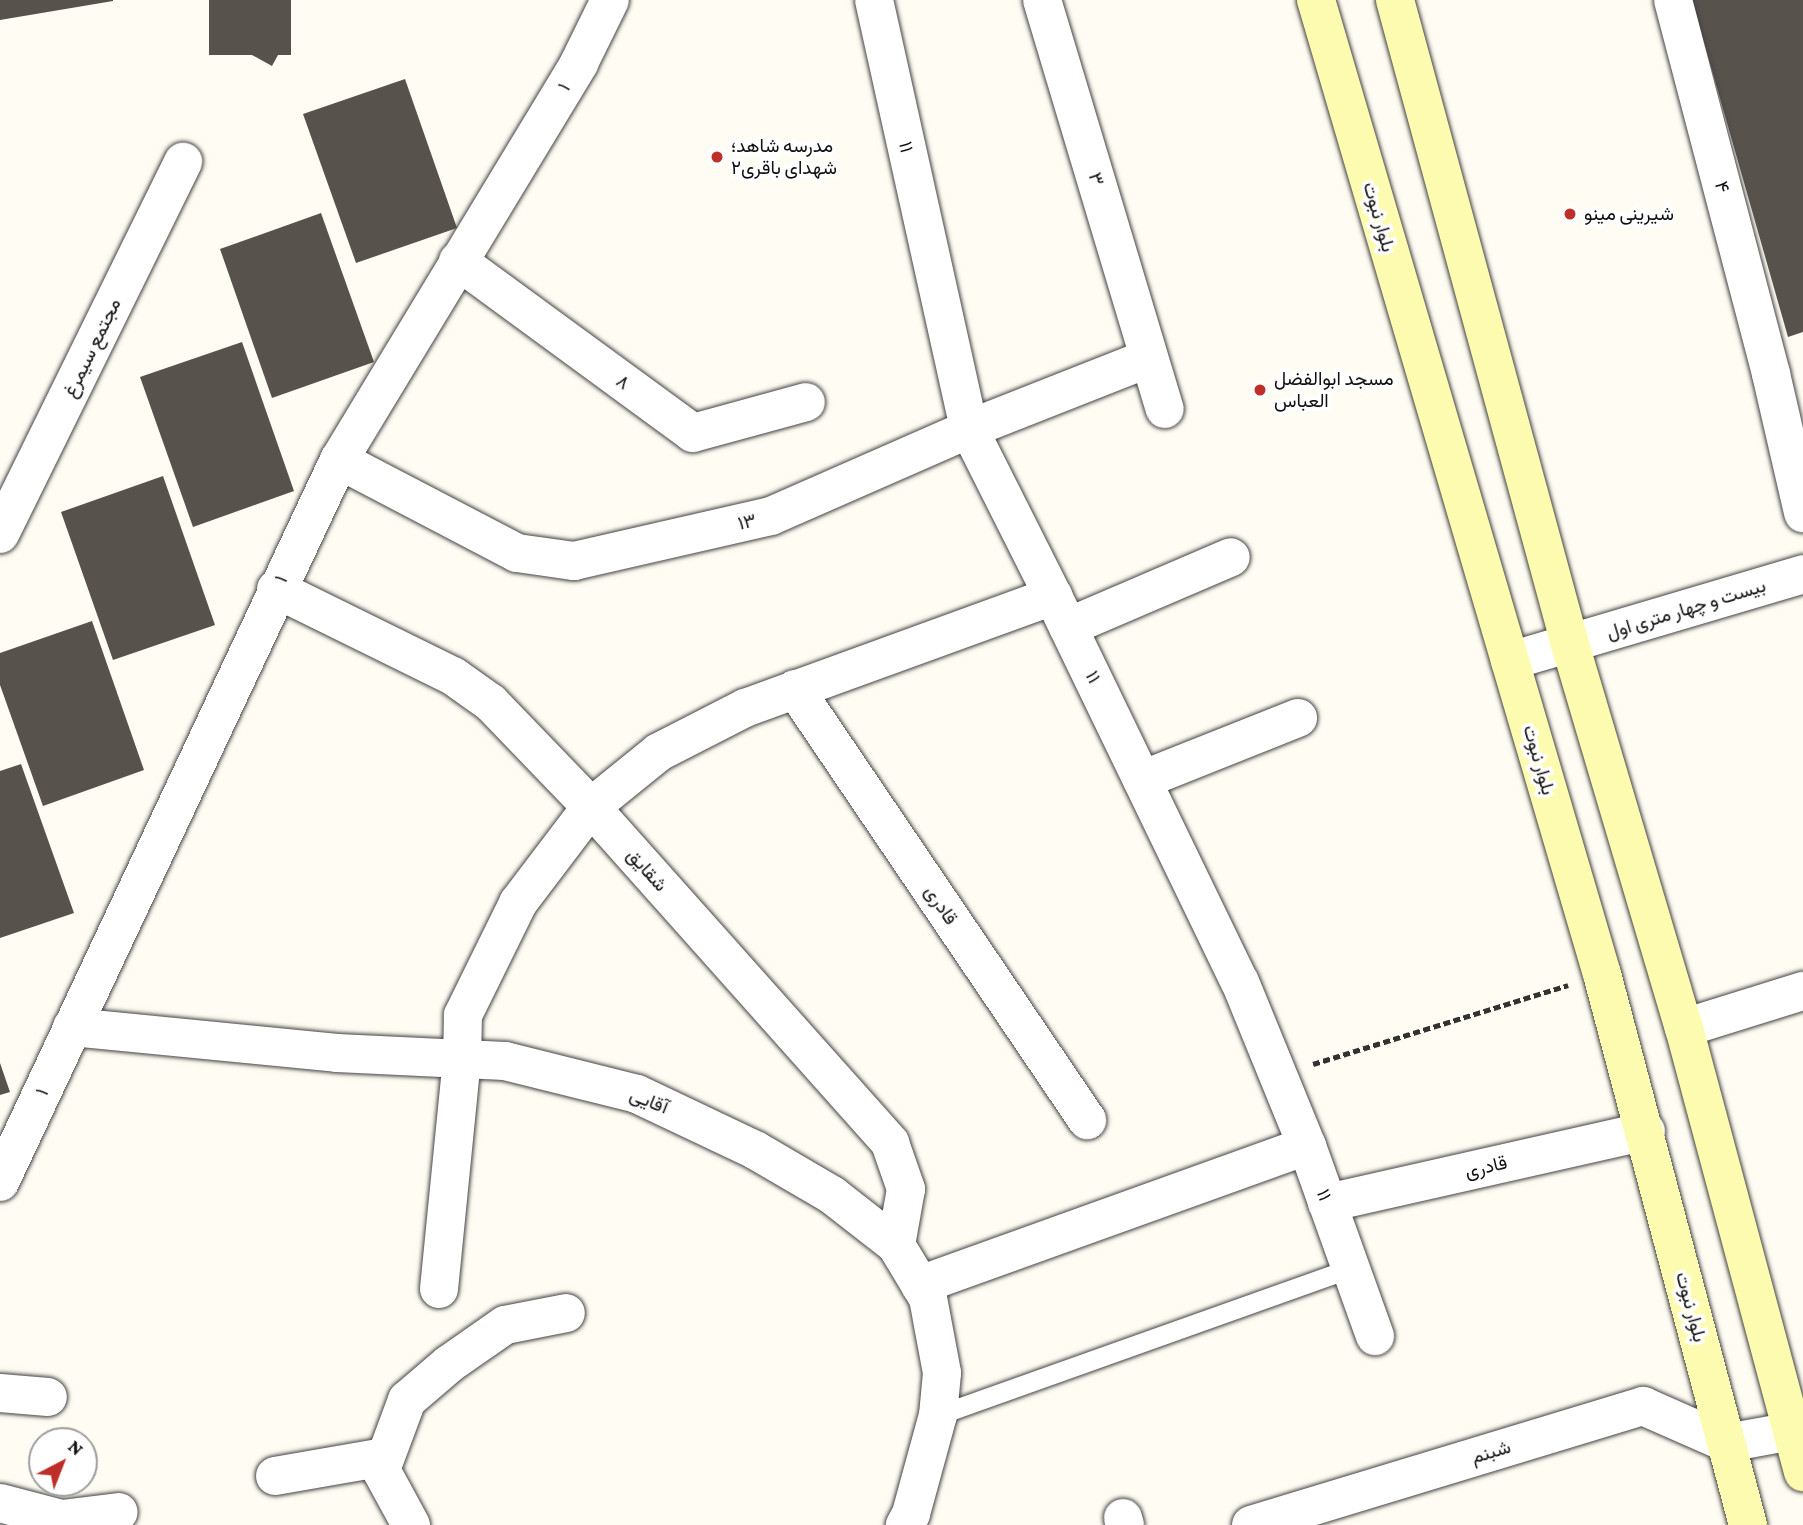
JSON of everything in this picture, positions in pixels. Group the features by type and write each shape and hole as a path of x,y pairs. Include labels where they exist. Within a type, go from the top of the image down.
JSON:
{"main road":[{"name":"بلوار نبوت","path":"1315,0 1602,974 1646,1131 1748,1525"},
{"path":"1395,0 1570,644 1684,1028 1797,1431 1803,1472"}],"street":[{"name":"۱","path":"0,1182 276,589 340,460 579,63 610,0"},
{"name":"۱۱","path":"874,0 969,429 1061,611 1240,982 1307,1146 1375,1336"},
{"name":"۳","path":"1042,0 1165,409"},
{"name":"۴","path":"1673,0 1787,370 1803,513"},
{"name":"مجتمع سیمرغ","path":"0,534 183,162"},
{"name":"۸","path":"458,261 693,433 806,402"},
{"name":"۱۳","path":"340,460 517,553 574,561 771,516 969,429 1149,358"},
{"path":"439,1289 462,1059 463,1015 518,903 591,807 659,752 745,708 794,689 1061,611 1231,557"},
{"name":"بیست و چهار متری اول","path":"1510,661 1803,574"},
{"name":"شقایق","path":"276,589 453,676 491,703 591,807 890,1143 906,1189 896,1245"},
{"name":"قادری","path":"794,689 1087,1120"},
{"path":"1142,779 1298,718"},
{"path":"1684,1028 1803,991"},
{"name":"آقایی","path":"72,1027 337,1053 505,1061 638,1094 755,1150 832,1195 896,1245 928,1298 943,1373 938,1415 911,1514 905,1525"},
{"name":"قادری","path":"1327,1203 1646,1131"},
{"path":"920,1285 1307,1146"},
{"path":"411,1525 381,1470 407,1400 449,1364 505,1325 566,1313"},
{"path":"0,1393 48,1397"},
{"name":"شبنم","path":"1251,1525 1643,1406 1727,1443"},
{"path":"1727,1443 1797,1431"},
{"path":"275,1476 384,1457"},
{"path":"0,1503 62,1519 119,1512"}],"lane":[{"path":"938,1415 1350,1268"}],"path":[{"path":"1278,1075 1602,974"}],"building":[{"path":"0,0 113,0 113,1 0,20"},
{"path":"209,0 291,0 291,55 278,55 272,66 252,55 209,55"},
{"path":"1692,0 1803,0 1803,332 1788,337"},
{"path":"405,79 457,228 356,263 303,114"},
{"path":"321,213 374,362 272,398 220,249"},
{"path":"242,342 294,491 193,527 140,377"},
{"path":"163,476 215,625 113,660 61,512"},
{"path":"92,621 144,770 43,806 0,685 0,653"},
{"path":"21,764 74,913 0,938 0,771"},
{"path":"0,1063 10,1092 0,1095"}],"place":[{"name":"مدرسه شاهد؛ شهدای باقری۲","path":"717,157"},
{"name":"شیرینی مینو","path":"1570,214"},
{"name":"مسجد ابوالفضل العباس","path":"1260,390"}]}
